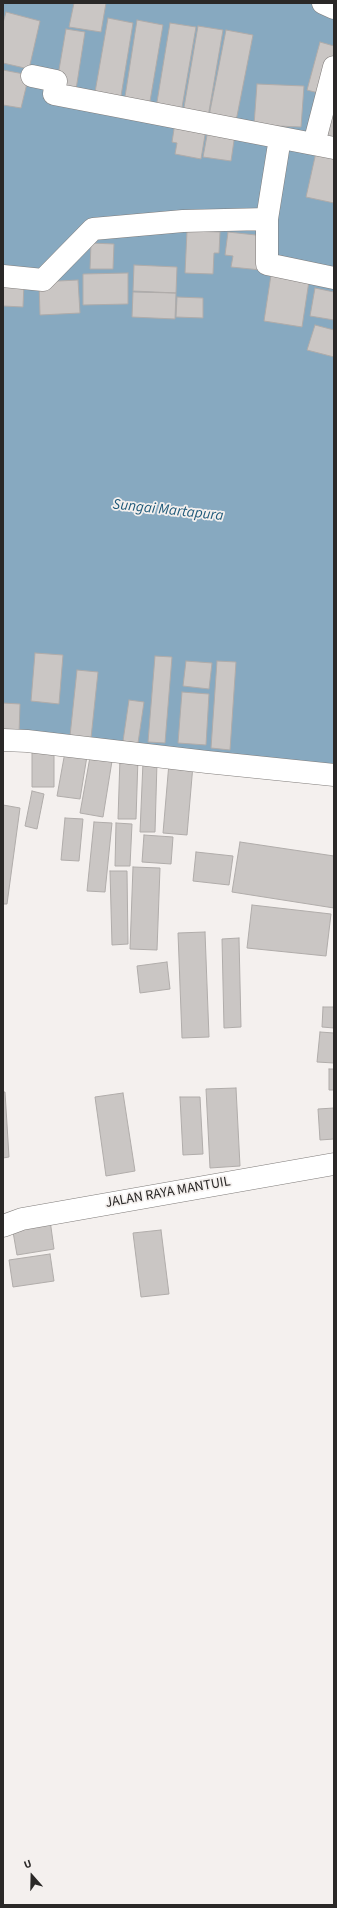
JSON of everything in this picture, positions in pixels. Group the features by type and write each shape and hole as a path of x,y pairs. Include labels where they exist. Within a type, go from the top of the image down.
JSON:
{"street":[{"path":"323,3 334,8"},
{"path":"32,76 56,81 54,94 324,146 334,67"},
{"path":"280,138 267,219 267,264 334,278"},
{"path":"3,276 43,280 93,229 184,221 267,219"},
{"path":"3,740 27,741 334,775"},
{"name":"JALAN RAYA MANTUIL","path":"3,1226 22,1219 334,1164"}],"water":[{"name":"Sungai Martapura","path":"3,3 334,4 334,767 3,738"}],"building":[{"path":"74,3 106,3 101,32 69,27"},
{"path":"6,12 40,21 29,69 3,63 3,23"},
{"path":"108,18 133,23 120,102 94,98"},
{"path":"137,20 163,25 149,107 124,103"},
{"path":"170,23 196,27 181,113 156,108"},
{"path":"198,26 223,30 208,117 183,113"},
{"path":"66,29 85,32 75,96 55,93"},
{"path":"226,30 253,35 236,121 209,116"},
{"path":"320,42 334,46 334,65 326,95 307,90"},
{"path":"3,70 29,75 21,108 3,105"},
{"path":"257,84 304,86 301,127 254,125"},
{"path":"334,104 334,138 325,136"},
{"path":"175,123 206,129 201,159 175,154 177,143 172,142"},
{"path":"208,130 235,134 231,161 203,157"},
{"path":"317,148 334,152 334,203 306,197"},
{"path":"187,231 220,232 219,253 214,253 213,274 185,273"},
{"path":"228,232 265,236 261,270 231,267 233,256 225,255"},
{"path":"91,243 114,244 113,269 90,269"},
{"path":"134,265 177,267 176,293 133,291"},
{"path":"128,273 128,304 83,305 83,274"},
{"path":"271,275 309,281 302,327 264,321"},
{"path":"78,280 80,313 40,315 39,282"},
{"path":"3,281 24,283 23,307 3,306"},
{"path":"315,288 334,292 334,320 310,316"},
{"path":"133,292 176,293 175,319 132,317"},
{"path":"177,297 203,298 203,318 176,317"},
{"path":"315,325 334,330 334,357 307,350"},
{"path":"35,653 63,655 59,704 31,701"},
{"path":"155,656 172,657 165,743 148,742"},
{"path":"186,661 212,663 209,689 183,686"},
{"path":"217,661 236,662 230,750 211,748"},
{"path":"77,670 98,672 91,738 70,736"},
{"path":"182,692 209,694 206,745 178,743"},
{"path":"129,700 144,702 138,743 123,741"},
{"path":"3,703 20,704 19,734 3,733"},
{"path":"32,749 54,750 54,787 32,787"},
{"path":"65,752 87,756 80,799 57,796"},
{"path":"90,757 112,761 103,817 80,813"},
{"path":"120,758 138,758 136,819 118,819"},
{"path":"143,762 157,762 155,832 140,832"},
{"path":"169,763 193,765 187,835 163,833"},
{"path":"32,791 44,794 37,829 25,826"},
{"path":"3,805 20,808 7,904 3,904"},
{"path":"65,818 83,819 79,861 61,860"},
{"path":"94,822 112,823 105,892 87,891"},
{"path":"116,823 132,824 130,866 115,866"},
{"path":"144,835 173,837 171,864 142,862"},
{"path":"240,842 334,856 334,908 232,892"},
{"path":"196,852 233,856 229,885 193,881"},
{"path":"133,867 160,868 157,950 130,949"},
{"path":"110,871 127,871 128,944 112,945"},
{"path":"252,905 331,914 326,956 247,948"},
{"path":"205,932 209,1037 182,1038 178,933"},
{"path":"239,938 241,1027 224,1028 222,939"},
{"path":"167,962 170,989 140,993 137,966"},
{"path":"323,1007 334,1007 334,1028 322,1027"},
{"path":"320,1032 334,1033 334,1063 317,1062"},
{"path":"329,1069 334,1069 334,1090 329,1090"},
{"path":"236,1088 240,1166 210,1168 206,1089"},
{"path":"3,1092 5,1092 9,1157 3,1158"},
{"path":"123,1093 135,1171 106,1176 95,1097"},
{"path":"180,1097 200,1097 203,1154 183,1155"},
{"path":"334,1108 334,1139 320,1140 318,1109"},
{"path":"50,1220 54,1249 17,1255 12,1226"},
{"path":"161,1230 169,1294 141,1297 133,1233"},
{"path":"50,1254 54,1281 13,1287 9,1260"}]}
